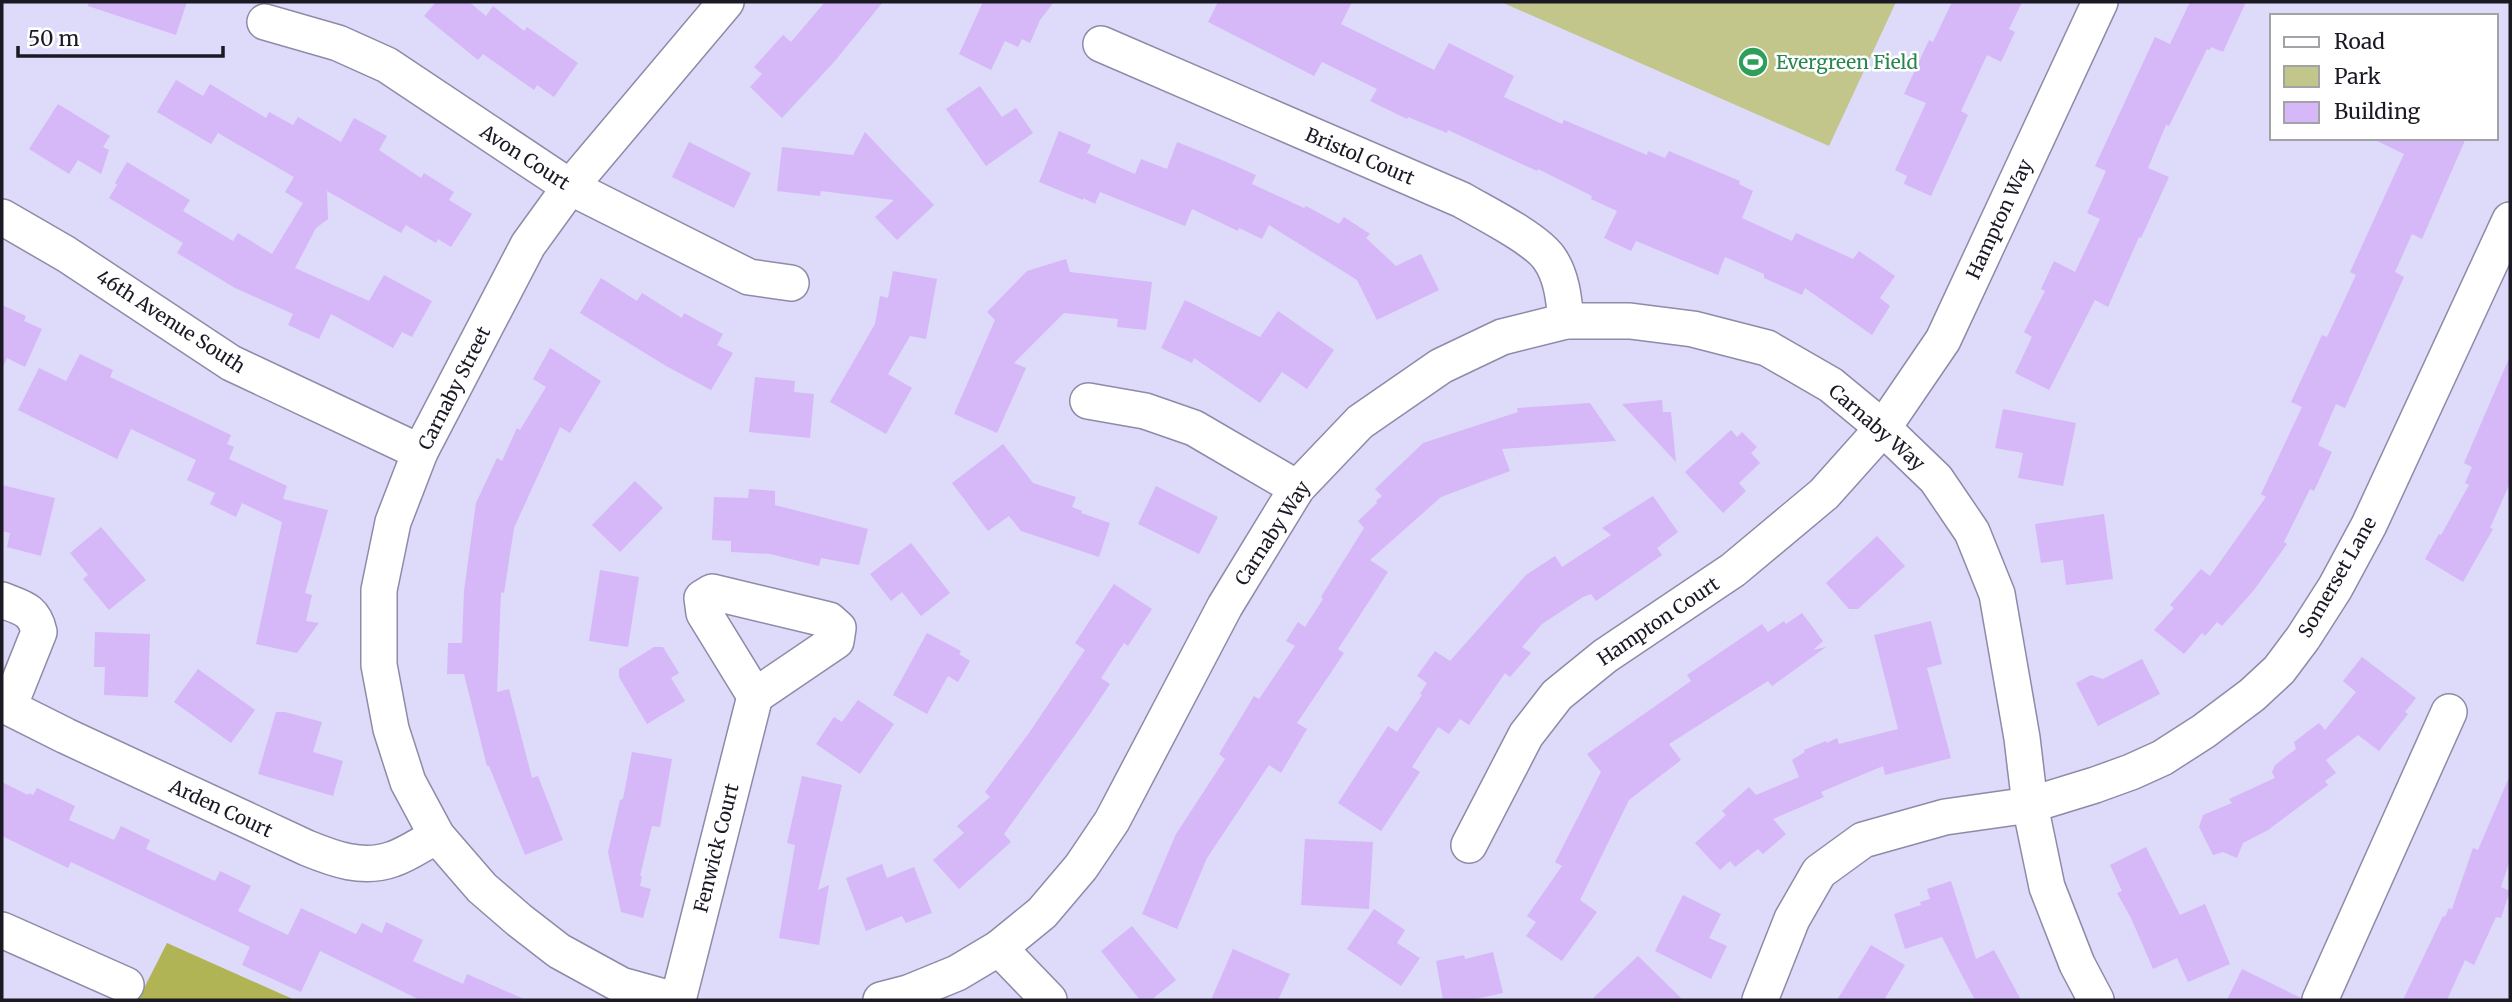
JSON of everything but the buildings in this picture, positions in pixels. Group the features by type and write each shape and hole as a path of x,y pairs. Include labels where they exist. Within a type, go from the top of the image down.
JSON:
{"street":[{"name":"Carnaby Street","path":"437,836 408,782 391,729 379,665 379,590 393,522 420,452 528,245 570,187 726,2"},
{"name":"Hampton Way","path":"1883,428 1943,340 2099,2"},
{"name":"Avon Court","path":"265,22 338,43 387,65 570,187 749,276 791,283"},
{"name":"Bristol Court","path":"1101,44 1462,200 1517,231 1549,257 1564,294 1566,321"},
{"name":"46th Avenue South","path":"2,217 66,254 231,363 420,452"},
{"name":"Somerset Lane","path":"1760,1000 1792,919 1819,873 1863,840 1945,817 2029,805 2095,785 2162,758 2252,695 2278,670 2335,589 2369,525 2510,220"},
{"name":"Carnaby Way","path":"881,1000 908,993 957,973 999,948 1042,913 1081,867 1112,821 1225,606 1297,488 1360,422 1441,366 1502,337 1566,321 1630,321 1693,329 1767,348 1831,385 1883,428 1936,479 1972,532 1997,594 2022,737 2029,805 2047,887 2077,964 2096,1000"},
{"path":"1088,401 1145,411 1194,428 1297,488"},
{"name":"Hampton Court","path":"1469,845 1526,735 1557,695 1605,656 1732,570 1824,494 1883,428"},
{"name":"Arden Court","path":"2,600 30,612 39,632 6,705 79,742 337,860 361,864 392,860 437,836"},
{"name":"Fenwick Court","path":"676,1000 755,696"},
{"path":"2320,1000 2449,712"},
{"path":"437,836 482,888 559,951 621,985 676,1000"},
{"path":"2,930 126,985"},
{"path":"999,948 1049,1000"}],"green space":[{"name":"Evergreen Field","path":"1501,2 1896,2 1829,146"},
{"path":"167,943 295,1000 138,1000"}],"place":[{"name":"Evergreen Field","path":"1753,62"}]}
